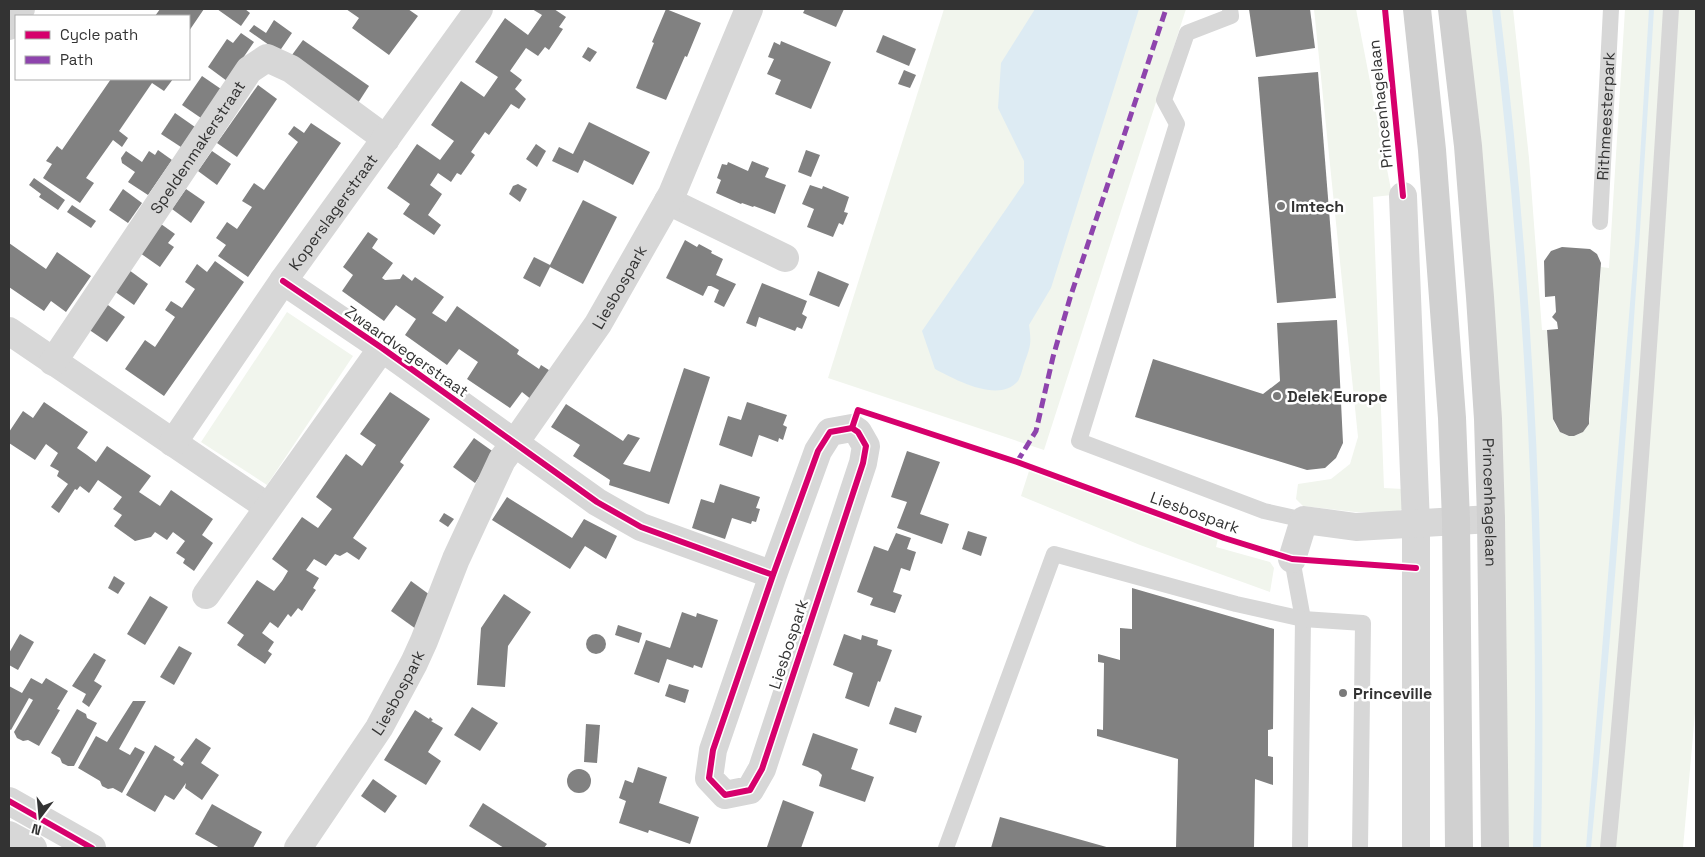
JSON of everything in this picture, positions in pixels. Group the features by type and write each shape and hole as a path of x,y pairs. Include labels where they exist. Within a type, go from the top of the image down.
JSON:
{"main road":[{"path":"1417,9 1433,160 1452,418 1456,520 1459,848"},
{"name":"Princenhagelaan","path":"1452,9 1468,146 1488,419 1495,848"}],"street":[{"name":"Koperslagerstraat","path":"173,443 284,281 479,9"},
{"name":"Liesbospark","path":"298,848 379,728 396,696 424,641 456,559 502,460 598,324 668,201 749,9"},
{"name":"Speldenmakerstraat","path":"53,362 250,70 267,58 291,69 386,139"},
{"path":"1403,196 1416,524 1416,848"},
{"path":"668,201 785,258"},
{"name":"Zwaardvegerstraat","path":"284,281 382,348 514,444"},
{"path":"9,331 268,507"},
{"name":"Zwaardvegerstraat","path":"206,595 382,348"},
{"name":"Liesbospark","path":"852,428 858,432 866,446 863,463 762,769 750,790 725,795 709,778 712,750 773,575 818,451 830,432 852,428"},
{"path":"514,444 597,502 641,527 773,575"},
{"path":"1292,559 1304,520 1356,527 1491,519"},
{"path":"9,801 92,848"},
{"path":"9,835 33,848"}],"lane":[{"path":"1230,9 1231,16 1187,33 1164,100 1177,124 1079,441 1264,511 1304,520"},
{"name":"Rithmeesterpark","path":"1600,222 1611,9"},
{"path":"1608,848 1619,729 1656,244 1671,9"},
{"path":"946,848 1054,554 1236,604 1303,619 1363,623 1360,848"},
{"path":"1292,559 1303,619 1300,848"}],"shaded area":[{"path":"944,9 1186,9 1044,450 828,378"},
{"path":"1035,9 1139,9 1051,288 1029,325 1030,346 1020,376 1018,381 1010,387 1000,390 988,390 965,383 935,369 922,331 1024,183 1024,161 998,108 1001,63"},
{"path":"1314,9 1356,9 1392,195 1373,197 1384,488 1403,489 1402,509 1397,512 1355,512 1303,506 1296,499 1298,484 1331,479 1350,464 1358,437"},
{"path":"1460,9 1513,9 1529,158 1542,330 1547,330 1553,419 1559,431 1569,436 1575,436 1585,430 1589,424 1601,267 1609,268 1625,9 1666,9 1652,243 1603,848 1503,848"},
{"path":"1492,9 1500,9 1522,218 1529,323 1540,533 1542,638 1541,848 1533,848 1535,638 1528,428 1522,323 1504,113"},
{"path":"1649,9 1654,9 1626,429 1610,639 1591,848 1586,848 1635,242"},
{"path":"1676,9 1696,9 1696,702 1683,848 1613,848"},
{"path":"287,312 353,356 267,485 201,442"},
{"path":"1029,471 1035,471 1218,539 1216,547 1270,562 1274,568 1270,592 1140,545 1021,496"}],"building":[{"path":"160,9 204,9 190,30 190,15 156,15"},
{"path":"217,9 245,9 250,13 241,26"},
{"path":"346,9 408,9 418,16 389,55 352,28 359,18"},
{"path":"532,9 554,9 566,17 559,27 563,29 549,50 545,47 538,56 526,48 510,71 522,80 515,89 526,99 519,109 511,104 489,135 485,132 471,152 475,155 461,175 457,173 451,182 438,173 430,185 442,194 428,215 441,225 434,235 403,214 410,204 387,188 417,144 440,160 454,141 431,125 461,81 484,97 498,77 475,62 505,18 528,35 542,15"},
{"path":"666,9 701,23 666,100 636,88"},
{"path":"805,9 844,9 836,27 803,13"},
{"path":"1249,9 1310,9 1315,48 1256,57"},
{"path":"274,20 292,33 279,52 249,31 254,25 266,33"},
{"path":"241,33 254,42 227,81 208,67 227,39 233,43"},
{"path":"883,35 916,49 909,66 876,52"},
{"path":"303,40 369,86 356,106 289,59"},
{"path":"781,41 831,62 811,109 775,94 781,80 767,74 774,59 768,57 774,42 780,45"},
{"path":"588,47 597,52 590,62 582,57"},
{"path":"904,70 916,75 910,88 898,84"},
{"path":"1318,72 1336,298 1277,303 1258,77"},
{"path":"202,76 221,89 201,118 182,105"},
{"path":"110,80 172,80 164,91 152,83 119,131 128,138 122,147 113,140 86,178 94,183 80,203 43,178 52,164 46,161 57,146 62,150"},
{"path":"258,85 277,99 237,157 217,143"},
{"path":"175,113 195,127 181,147 161,134"},
{"path":"589,122 650,152 633,185 584,160 578,173 552,161 559,147 573,154"},
{"path":"311,123 341,143 248,277 218,256 226,245 216,238 227,222 237,229 252,207 242,201 254,183 264,190 298,142 288,134 294,126 304,133"},
{"path":"536,144 546,151 537,167 526,159"},
{"path":"158,150 172,160 148,195 128,182 135,172 122,163 121,158 126,151 142,162 149,151 155,155"},
{"path":"806,150 820,155 811,177 798,172"},
{"path":"212,151 231,164 217,185 198,171"},
{"path":"752,161 769,168 765,177 786,185 775,214 754,206 741,204 716,193 721,180 717,178 722,164 727,165 728,162 748,171"},
{"path":"34,178 65,200 58,210 39,197 41,194 29,185"},
{"path":"518,184 527,189 520,202 509,194 513,186"},
{"path":"810,185 822,189 823,186 849,197 844,212 848,213 843,225 839,223 833,237 807,227 814,209 802,204"},
{"path":"123,189 142,203 128,223 109,210"},
{"path":"186,189 205,202 191,223 172,209"},
{"path":"583,200 617,217 583,284 550,267 540,287 523,278 534,257 550,265"},
{"path":"72,205 96,221 91,228 67,212"},
{"path":"161,224 175,234 168,243 174,247 160,267 140,253"},
{"path":"368,232 378,239 372,248 393,263 382,278 385,280 400,279 403,274 412,281 415,277 444,297 432,313 446,322 457,306 519,350 517,354 539,369 541,365 552,372 532,400 522,392 510,408 467,379 478,362 459,349 447,365 405,335 416,319 396,305 384,321 342,291 353,275 343,267"},
{"path":"685,240 697,247 699,244 723,259 716,275 736,284 724,307 714,302 719,290 711,286 708,286 703,296 666,278"},
{"path":"9,243 46,269 57,252 91,276 66,312 51,301 44,311 9,287"},
{"path":"1562,247 1590,249 1597,254 1601,263 1589,424 1583,432 1574,436 1560,432 1553,419 1547,330 1558,329 1557,322 1552,317 1556,312 1555,296 1545,297 1544,261 1551,251"},
{"path":"215,261 244,282 164,396 125,369 145,340 155,347 175,317 165,310 171,301 182,308 195,289 185,282 197,264 207,272"},
{"path":"129,270 148,284 134,305 114,291"},
{"path":"818,271 849,284 839,307 809,295"},
{"path":"762,283 807,301 802,314 807,317 802,329 797,327 795,331 759,317 756,327 746,323"},
{"path":"105,303 125,317 107,342 88,329"},
{"path":"1337,320 1343,443 1336,458 1325,468 1307,470 1135,417 1153,359 1263,394 1280,381 1277,323"},
{"path":"684,368 710,377 669,504 609,485 610,480 573,456 580,445 551,427 566,404 623,441 628,434 640,438 623,464 650,472"},
{"path":"390,392 430,419 400,462 404,465 353,538 367,548 359,560 347,552 340,556 335,554 326,566 314,559 306,570 319,578 313,588 316,590 302,611 298,608 291,617 288,614 278,628 270,622 262,633 274,642 268,651 272,654 265,664 237,645 244,635 227,623 257,580 274,591 282,581 288,571 272,559 302,517 318,528 332,509 316,497 346,454 362,466 376,445 360,434"},
{"path":"44,402 88,432 77,448 96,462 107,446 151,476 139,492 160,506 171,490 213,519 202,535 213,543 194,571 183,563 185,559 176,553 185,541 173,532 167,540 155,532 151,537 135,541 114,526 122,515 113,509 122,497 98,480 89,493 80,486 77,490 75,489 59,513 51,507 68,484 57,476 59,471 50,466 58,453 46,444 35,460 9,443 9,432 23,411 33,418"},
{"path":"747,402 787,415 783,425 787,427 783,440 779,438 778,442 759,435 752,457 719,445 728,416 741,420"},
{"path":"474,438 495,453 475,483 453,467"},
{"path":"907,451 940,462 920,514 949,524 942,544 897,528 907,502 891,497"},
{"path":"720,484 760,497 756,508 760,509 756,522 752,521 751,524 732,518 725,539 692,528 701,499 714,503"},
{"path":"507,497 572,538 584,519 617,536 606,559 585,546 570,569 492,520"},
{"path":"444,513 454,519 448,527 439,521"},
{"path":"968,531 987,537 981,556 962,549"},
{"path":"896,533 911,538 907,549 916,552 910,571 901,568 893,592 902,595 895,613 870,605 873,598 857,592 874,546 888,551"},
{"path":"114,576 125,583 118,594 108,588"},
{"path":"411,581 430,595 416,629 391,611"},
{"path":"1132,588 1274,629 1273,729 1268,730 1268,756 1273,757 1273,785 1255,779 1254,848 1176,848 1178,759 1097,736 1097,729 1103,730 1104,664 1098,662 1098,654 1120,660 1120,628 1132,629"},
{"path":"504,594 531,612 508,646 505,687 477,685 481,628"},
{"path":"150,596 168,607 145,645 127,634"},
{"path":"682,612 696,617 697,613 718,620 702,668 694,665 693,668 667,659 659,683 634,674 646,640 670,648"},
{"path":"618,625 642,633 639,643 615,635"},
{"path":"20,634 34,642 18,670 9,665 9,653"},
{"path":"596,634 603,637 606,644 603,651 596,654 589,651 586,644 589,637"},
{"path":"844,634 861,640 862,635 878,640 877,645 892,650 869,707 845,698 853,673 833,665"},
{"path":"179,646 192,653 174,685 160,677"},
{"path":"94,653 106,660 94,681 102,686 89,707 82,702 86,694 72,686"},
{"path":"31,678 42,684 46,678 68,691 57,709 60,710 39,746 28,740 23,741 17,738 14,732 33,700 29,698 11,730 9,729 9,686 22,693"},
{"path":"669,684 689,690 685,703 665,696"},
{"path":"133,701 146,701 119,749 130,755 135,747 145,752 122,793 113,788 108,789 102,786 100,781 78,768 96,736 107,742"},
{"path":"472,707 498,723 480,751 454,735"},
{"path":"895,707 922,716 916,733 889,724"},
{"path":"77,709 86,714 87,718 97,723 74,766 68,766 51,753"},
{"path":"415,710 429,719 430,717 433,720 431,721 443,728 428,752 441,761 426,785 384,760"},
{"path":"586,724 600,725 597,763 584,762"},
{"path":"813,733 858,749 851,769 874,777 865,802 819,786 822,775 818,771 802,765"},
{"path":"196,738 211,748 201,763 219,775 202,800 185,788 186,783 174,800 165,795 155,812 126,795 155,745 175,757 173,760 182,766 184,763 180,760"},
{"path":"638,767 667,777 659,803 699,817 690,844 649,830 648,833 619,823 626,801 619,798 625,780 633,783"},
{"path":"579,769 587,773 591,781 587,789 579,793 571,789 567,781 571,773"},
{"path":"373,779 397,796 385,813 361,796"},
{"path":"783,800 814,812 801,848 767,847"},
{"path":"483,803 547,844 544,848 504,848 469,826"},
{"path":"212,804 262,832 253,848 220,848 195,834"},
{"path":"1000,817 1110,848 991,848"}],"marked path":[{"path":"1017,462 1036,431 1053,357 1070,298 1166,9"}],"cycle path":[{"path":"1385,9 1403,196"},
{"path":"283,281 382,348 597,502 641,527 773,575 713,750 709,778 725,795 750,790 762,769 863,463 866,446 858,432 852,428 830,432 818,451 773,575"},
{"path":"852,428 858,410 1017,462 1224,538 1292,559 1416,568"},
{"path":"9,801 92,848"}],"place":[{"name":"Imtech","path":"1281,206"},
{"name":"Delek Europe","path":"1277,396"},
{"name":"Princeville","path":"1343,693"}]}
